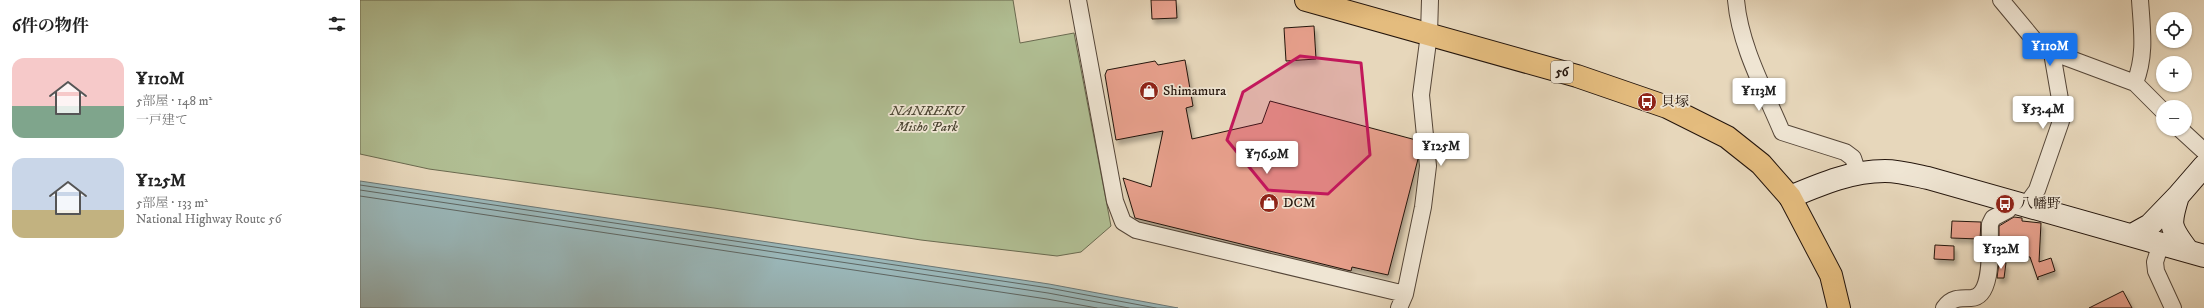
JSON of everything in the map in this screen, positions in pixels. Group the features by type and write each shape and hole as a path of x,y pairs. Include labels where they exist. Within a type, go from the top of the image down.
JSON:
{"highway":[{"name":"56","path":"1306,0 1577,76 1668,107 1727,137 1761,164 1790,197 1831,275 1839,308"}],"street":[{"path":"1078,0 1115,201 1122,222 1136,230 1402,301 1423,207 1428,166 1421,95 1429,34 1430,0"},
{"path":"1736,0 1737,15 1745,43 1782,132 1845,152 1853,158 1858,173"},
{"path":"2001,0 2041,48 2135,83 2156,104"},
{"path":"2135,83 2142,66 2140,0"},
{"path":"1944,308 1955,298 1976,298 1982,294 1987,284 1990,224 1993,218 2021,204 2037,190 2061,121 2052,53"},
{"path":"2188,136 2204,151"},
{"path":"2132,235 2150,225 2204,166"},
{"path":"1790,197 1830,181 1858,173 1886,171 1928,178 2196,254"},
{"path":"2178,196 2170,220 2176,236 2196,254"},
{"path":"2161,243 2155,262 2156,271 2174,308"}],"highlighted area":[{"path":"1300,56 1361,63 1370,155 1328,194 1268,190 1227,140 1243,92"}],"green space":[{"name":"NANREKU Misho Park","path":"360,0 1013,0 1020,43 1074,33 1111,226 1081,252 1057,256 921,240 714,208 429,169 360,154"}],"water":[{"path":"360,181 1049,284 1178,308 360,308"}],"building":[{"path":"1151,0 1176,0 1177,18 1152,19"},
{"path":"1314,26 1316,59 1286,61 1284,28"},
{"name":"DCM","path":"1185,60 1193,106 1186,108 1192,139 1262,123 1270,101 1416,140 1418,159 1388,275 1352,267 1351,271 1135,218 1123,178 1151,187 1163,131 1116,140 1105,75 1107,70 1155,61 1158,65"},
{"path":"2014,217 2022,218 2022,221 2041,223 2039,262 2051,258 2055,271 2038,277 2038,280 2030,257 2005,255 2006,240 1999,239 1999,226"},
{"path":"1952,221 1981,222 1980,239 1951,238"},
{"path":"1935,245 1954,246 1954,260 1934,259"},
{"path":"1999,262 2006,263 2004,278 1997,278"},
{"path":"2123,291 2132,308 2089,308"}],"place":[{"name":"Shimamura","path":"1149,91"},
{"name":"貝塚","path":"1647,102"},
{"name":"DCM","path":"1269,203"},
{"name":"八幡野","path":"2005,204"}]}
